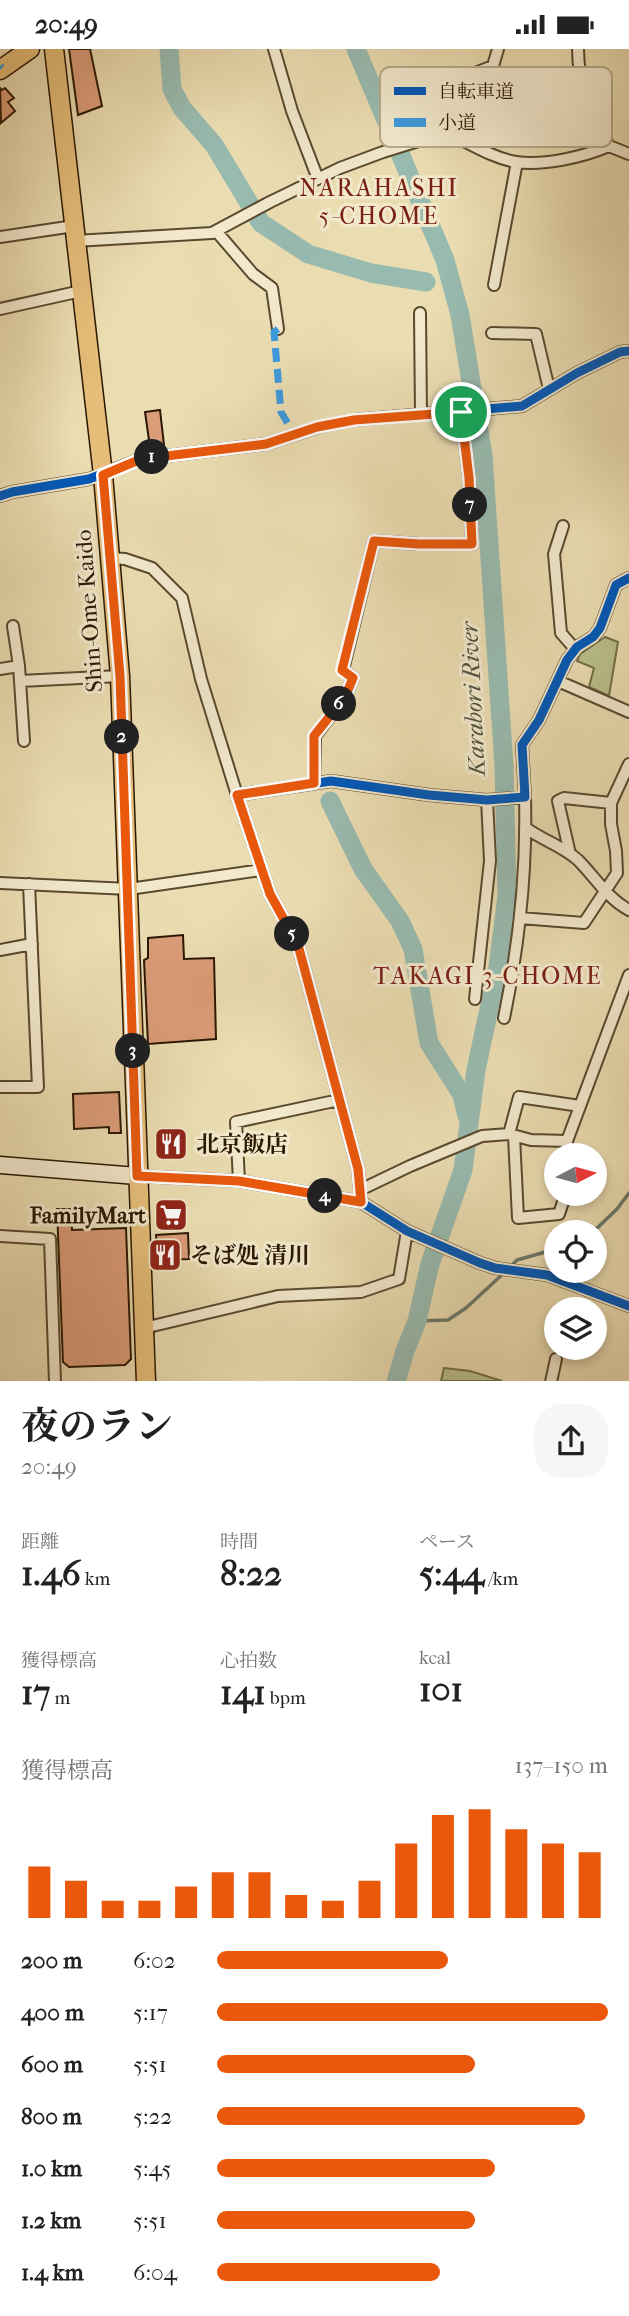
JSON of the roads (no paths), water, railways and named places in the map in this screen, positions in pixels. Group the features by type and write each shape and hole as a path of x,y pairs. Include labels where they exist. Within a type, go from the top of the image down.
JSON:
{"main road":[{"path":"0,70 30,49"},
{"name":"Shin-Ome Kaido","path":"54,49 103,475 120,676 146,1381"}],"street":[{"path":"274,49 292,111 318,179"},
{"path":"490,67 498,49"},
{"path":"578,49 578,67"},
{"path":"0,237 75,233 191,235 216,231 318,179 399,147"},
{"path":"478,147 517,162 572,159 606,147"},
{"path":"612,147 629,154"},
{"path":"494,285 517,162"},
{"path":"216,231 253,274 272,288 278,329"},
{"path":"0,309 81,291"},
{"path":"420,313 421,415"},
{"path":"492,333 536,334 550,389"},
{"path":"0,496 103,475 141,459 266,444 317,427 354,420 522,406 620,352 629,351"},
{"path":"314,783 314,736 345,697 353,678 342,670 374,541 472,544 463,412"},
{"path":"563,526 554,554 561,633 575,649"},
{"path":"110,558 125,559 152,568 182,598 201,679 261,870 270,894 298,945 358,1169 361,1196"},
{"path":"504,1018 515,963 526,828 522,797 522,745 539,720 567,660 575,649 593,637 600,628 616,585 629,578"},
{"path":"13,626 19,666 24,741"},
{"path":"0,669 19,666"},
{"path":"20,681 120,676"},
{"path":"558,681 629,712"},
{"path":"520,918 584,923 617,873 611,803 629,764"},
{"path":"237,795 331,781 429,795 489,799 522,797"},
{"path":"570,854 558,801 564,798 611,803"},
{"path":"475,999 490,861 489,799"},
{"path":"526,828 540,839 570,854 605,892 629,910"},
{"path":"0,883 129,889 261,870"},
{"path":"0,1087 38,1087 29,884"},
{"path":"0,950 32,944"},
{"path":"361,1196 439,1154 482,1136 511,1135 531,1140 568,1141 629,975"},
{"path":"562,1206 559,1214 519,1218 511,1135 519,1097 580,1106"},
{"path":"239,1181 236,1122 339,1100"},
{"path":"0,1165 239,1181 361,1196 407,1231 456,1253 495,1268 554,1277 629,1306"},
{"path":"144,1328 278,1296 361,1292 399,1279 407,1231"},
{"path":"0,1236 50,1239 55,1381"},
{"path":"551,1381 556,1360"}],"waterway":[{"name":"Karabori River","path":"169,49 172,89 182,108 214,145 261,223 308,254 371,273 426,282"},
{"name":"Karabori River","path":"356,49 380,106"},
{"name":"Karabori River","path":"396,1381 417,1321 430,1264 463,1170 476,1070 498,967 507,896 504,766 483,455 460,315 445,260 397,147"},
{"name":"Karabori River","path":"330,801 363,869 400,921 413,949 429,1043 462,1095 467,1116"},
{"path":"606,1220 629,1193"},
{"path":"510,1267 517,1260 544,1252"},
{"path":"417,1321 448,1320 466,1308 505,1272"}],"place":[{"name":"北京飯店","path":"171,1144"},
{"name":"FamilyMart","path":"171,1215"},
{"name":"そば処 清川","path":"165,1255"}],"district":[{"name":"NARAHASHI 5-CHOME","path":"379,202"},
{"name":"TAKAGI 3-CHOME","path":"488,976"}]}
